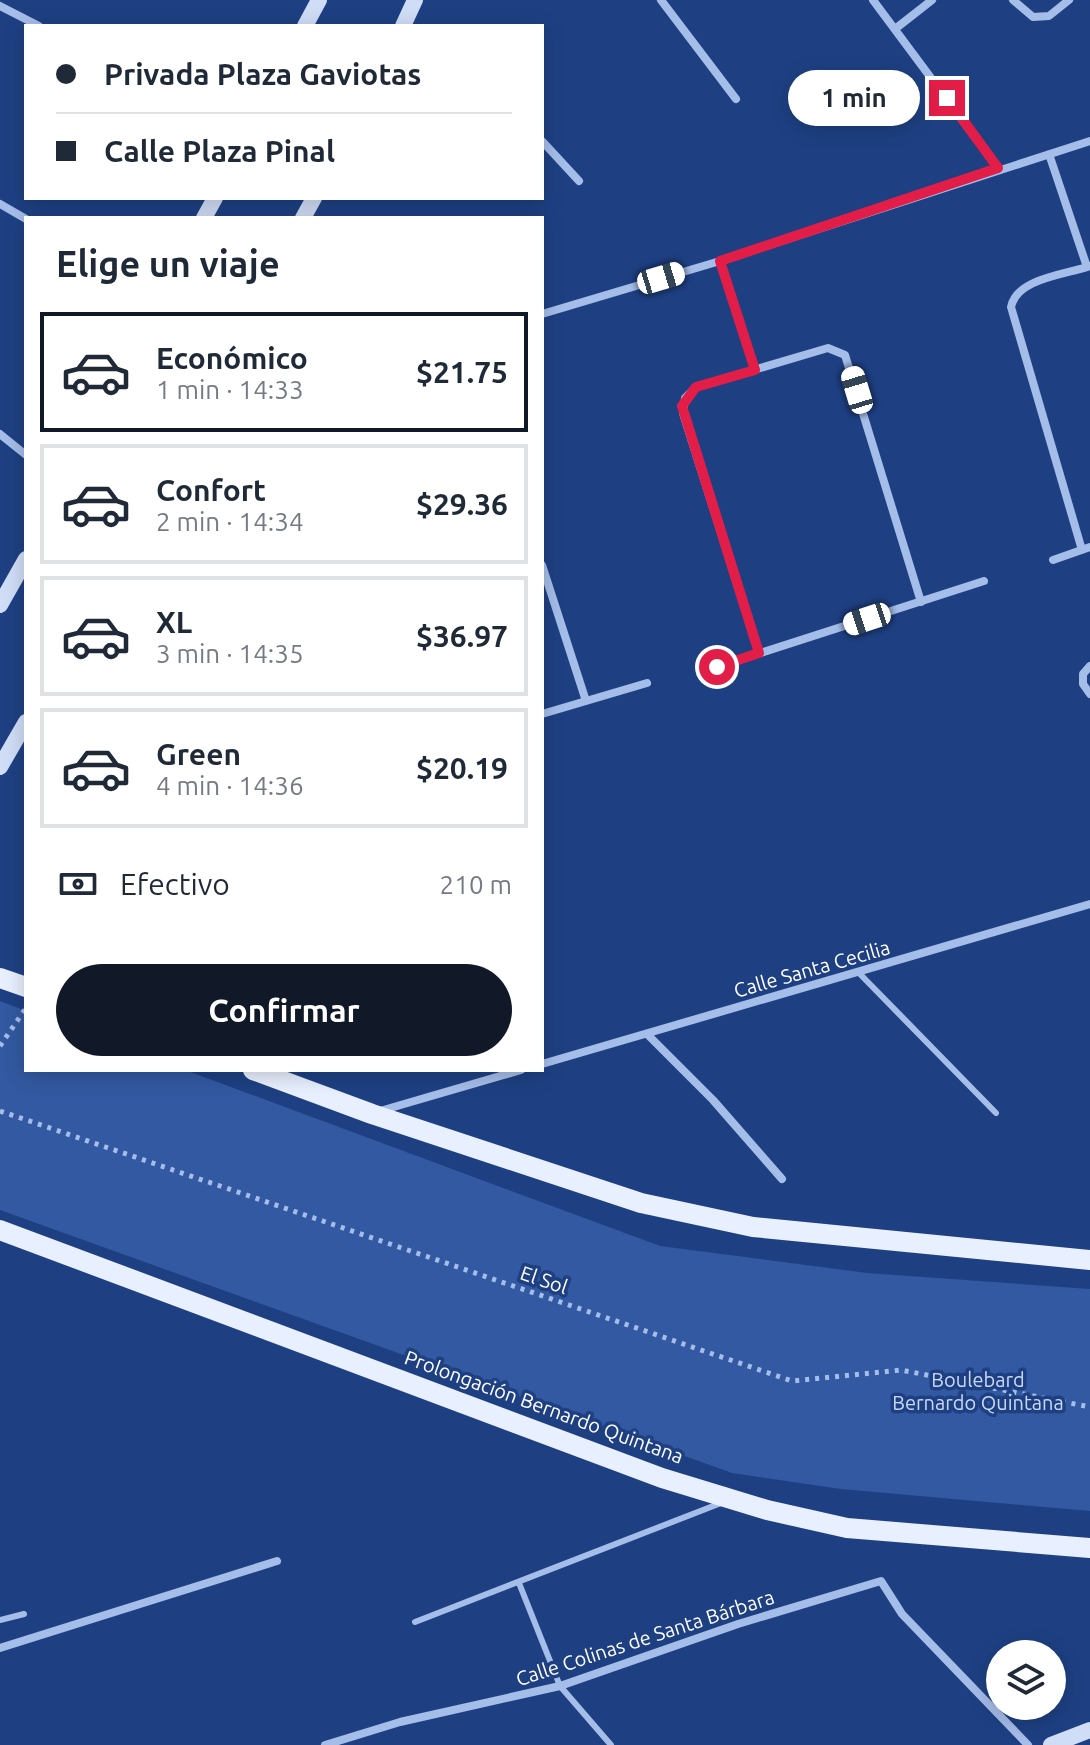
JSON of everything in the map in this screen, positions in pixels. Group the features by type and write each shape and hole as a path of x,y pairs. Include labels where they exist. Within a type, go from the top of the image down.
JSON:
{"main road":[{"path":"0,978 24,986"},
{"path":"258,1072 372,1114 641,1203 753,1227 1090,1260"},
{"name":"Prolongación Bernardo Quintana","path":"0,1230 662,1478 732,1499 847,1528 1090,1548"}],"street":[{"path":"306,24 319,0"},
{"path":"407,24 415,0"},
{"path":"661,0 736,99"},
{"path":"873,0 998,168"},
{"path":"895,29 932,0"},
{"path":"1013,0 1033,17 1049,16 1069,0"},
{"path":"0,6 35,24"},
{"path":"544,313 720,261 998,168 1090,141"},
{"path":"544,143 579,181"},
{"path":"1049,154 1089,267 1023,287 1013,296 1011,307 1086,549 1053,560"},
{"path":"0,204 24,218"},
{"path":"720,261 755,370"},
{"path":"759,653 682,406 696,387 828,348 845,355 921,602"},
{"path":"0,434 24,453"},
{"path":"0,605 24,563"},
{"path":"544,571 586,701"},
{"path":"717,667 984,581"},
{"path":"1090,666 1083,674 1083,684 1090,694"},
{"path":"544,713 647,683"},
{"path":"0,767 24,725"},
{"name":"Calle Santa Cecilia","path":"544,1063 1090,904"},
{"path":"647,1034 713,1100 782,1179"},
{"path":"372,1114 514,1072"},
{"path":"0,1648 277,1561"},
{"name":"Calle Colinas de Santa Bárbara","path":"325,1745 400,1722 560,1686 738,1624 881,1581 902,1614 1028,1745"},
{"path":"1051,1745 1090,1730"}],"lane":[{"path":"858,972 996,1113"},
{"path":"415,1622 732,1499"},
{"path":"519,1583 560,1686 611,1745"},
{"path":"0,1620 24,1614"}],"path":[{"path":"0,1046 24,1011"},
{"name":"El Sol","path":"0,1111 792,1381 901,1370 1090,1407"}],"green space":[{"name":"Boulebard Bernardo Quintana","path":"0,1001 24,1010 24,1072 190,1072 660,1246 867,1273 1090,1289 1090,1511 841,1489 732,1473 0,1210"}],"route":[{"path":"717,667 759,653 682,406 690,391 696,387 755,370 720,261 998,168 947,98"}]}
